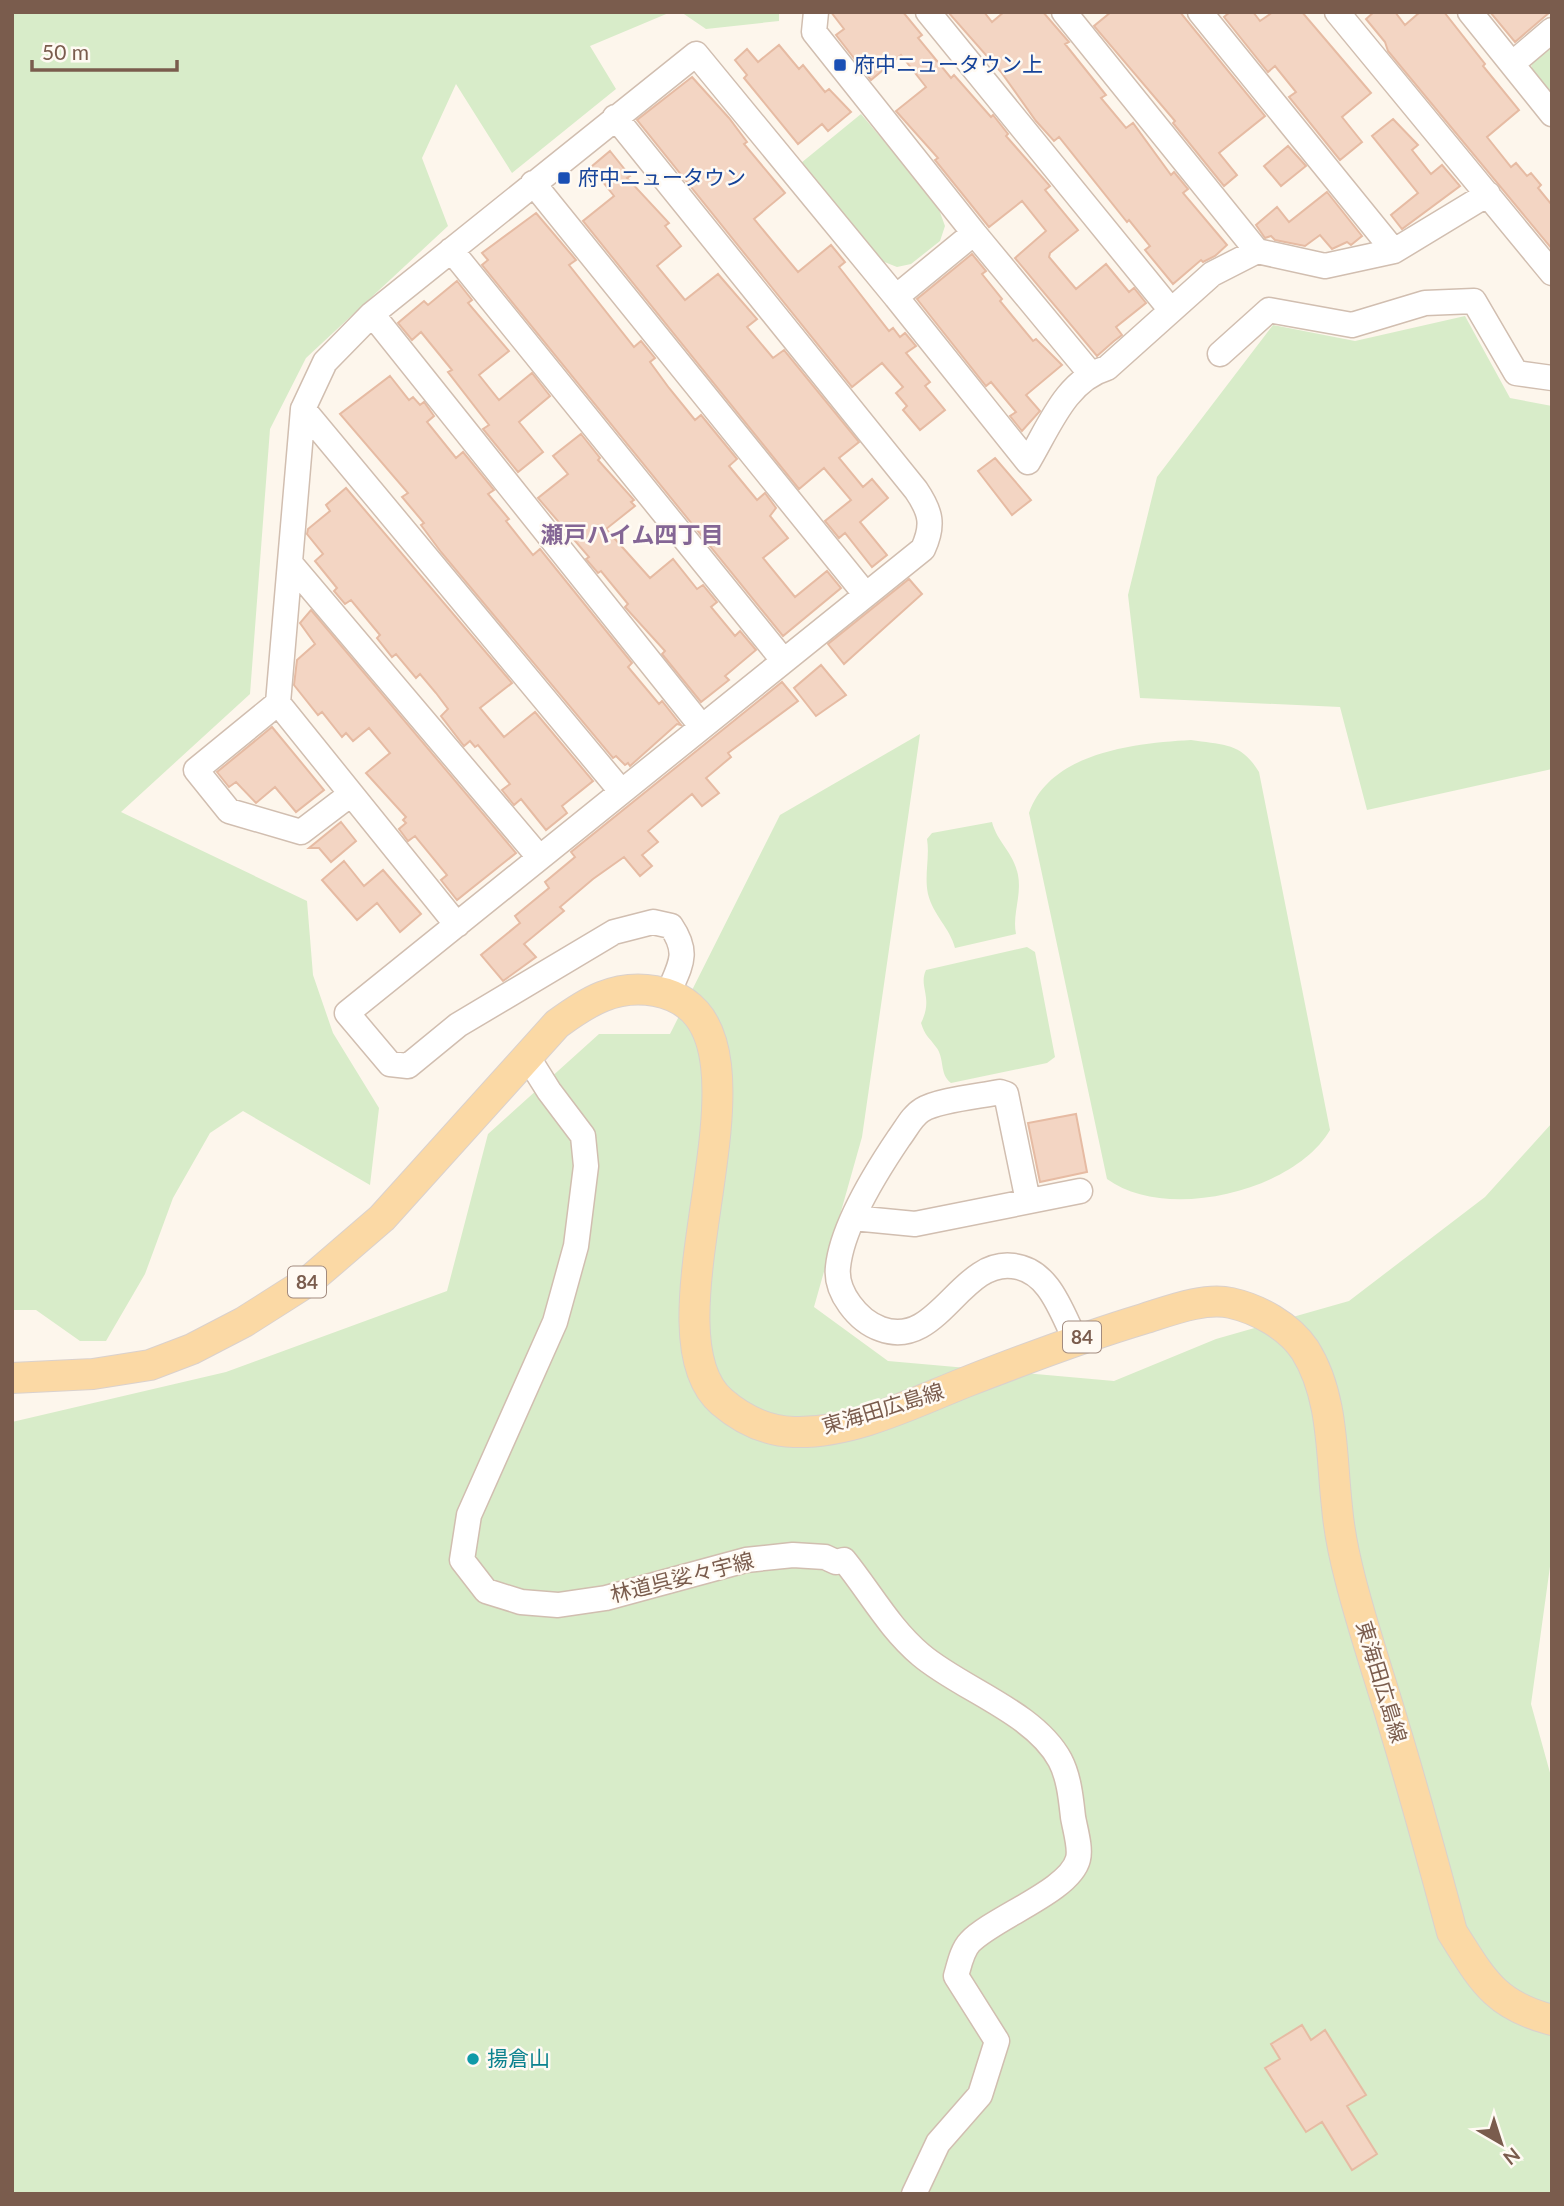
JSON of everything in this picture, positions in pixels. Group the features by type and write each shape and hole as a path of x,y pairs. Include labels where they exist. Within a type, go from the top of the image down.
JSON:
{"main road":[{"name":"84","path":"12,1378 93,1374 150,1365 192,1349 244,1322 310,1280 382,1218 557,1024 589,1000 617,991 644,989 668,993"},
{"name":"東海田広島線","path":"668,993 701,1020 712,1041 718,1106 693,1313 699,1366 716,1397 741,1417 769,1430 799,1432 840,1426 899,1408 1075,1339 1179,1308 1225,1301 1256,1311 1278,1324 1303,1346 1316,1372 1326,1406 1337,1511 1350,1577 1452,1931 1480,1975 1501,1998 1522,2012 1552,2020"}],"street":[{"path":"816,12 814,32 1090,373"},
{"path":"928,12 1170,309"},
{"path":"1063,12 1256,251 1325,266 1394,251 1488,194"},
{"path":"1200,12 1394,251"},
{"path":"1337,12 1552,273"},
{"path":"1470,12 1552,114"},
{"path":"1512,64 1552,30"},
{"path":"457,925 278,703 303,409 325,362 372,314 696,54 1028,462 1071,390 1090,373 1107,368 1212,274 1256,251"},
{"path":"615,117 929,509 931,530 923,549 347,1013 390,1064 408,1066 458,1025 614,932 653,922 671,926 681,942 683,959 668,993"},
{"path":"533,183 866,595"},
{"path":"896,297 974,233"},
{"path":"451,250 783,660"},
{"path":"1220,354 1269,310 1352,325 1425,303 1474,301 1516,373 1552,378"},
{"path":"372,314 702,727"},
{"path":"303,409 621,792"},
{"path":"290,563 539,857"},
{"path":"278,703 196,770 220,801 229,811 301,832 351,794"},
{"name":"林道呉娑々宇線","path":"527,1056 583,1136 586,1166 576,1247 555,1322 469,1516 462,1560 486,1591 521,1602 558,1605 606,1598 746,1560 793,1555 825,1557 836,1562 844,1560 867,1588 889,1624 922,1656 1030,1727 1059,1760 1070,1793 1079,1858 1071,1872 1046,1894 1018,1908 968,1943 956,1976 997,2041 980,2095 938,2143 914,2194"},
{"path":"1028,1201 1006,1094 1000,1092 924,1108 897,1141 853,1218 837,1268 840,1287 852,1307 881,1329 895,1332 924,1324 979,1274 1000,1266 1014,1266 1034,1274 1051,1289 1075,1339"},
{"path":"853,1218 915,1224 1080,1191"}],"green space":[{"path":"12,12 671,12 590,46 616,89 512,173 456,84 422,158 448,226 306,358 270,429 250,694 121,812 307,901 313,975 333,1033 379,1108 370,1185 243,1111 210,1133 173,1198 145,1274 106,1341 80,1341 36,1310 12,1310"},
{"path":"681,12 779,12 779,21 706,29"},
{"path":"1552,44 1552,98 1532,73 1531,61"},
{"path":"861,114 937,204 945,226 940,241 911,264 897,267 877,259 801,163"},
{"path":"1465,316 1510,398 1552,406 1552,769 1367,810 1340,707 1140,698 1128,595 1157,477 1273,325 1355,341"},
{"path":"920,734 862,1137 814,1307 888,1361 1114,1381 1216,1339 1349,1301 1485,1197 1552,1123 1552,1552 1531,1704 1552,1780 1552,2194 12,2194 12,1422 226,1372 447,1291 488,1134 599,1034 670,1034 780,815"},
{"path":"1191,740 1222,744 1238,750 1259,772 1330,1130 1312,1152 1288,1170 1259,1184 1227,1194 1194,1199 1161,1198 1132,1192 1107,1179 1029,813 1040,792 1055,776 1075,764 1121,748"},
{"path":"992,822 1013,860 1018,875 1016,934 955,948 928,894 927,839 932,833"},
{"path":"1027,947 1035,952 1055,1057 1047,1063 951,1083 945,1075 939,1051 921,1023 926,1006 926,970"}],"building":[{"path":"831,12 903,12 922,35 918,38 951,78 954,75 991,117 993,115 1008,134 1006,136 1050,186 1045,190 1078,230 1050,253 1049,257 1076,289 1106,264 1129,292 1134,288 1146,303 1116,327 1122,335 1097,356 1015,258 1046,231 1022,201 989,227 935,160 938,158 896,111 926,87 901,55 871,80 836,35 844,29"},
{"path":"948,12 984,12 992,22 1004,12 1043,12 1069,42 1065,44 1106,95 1101,98 1126,128 1133,123 1171,175 1174,172 1188,189 1183,193 1227,245 1215,256 1203,262 1201,260 1173,284 1145,250 1150,246 1129,220 1127,222 1059,137 1054,141 1036,121 1001,72"},
{"path":"1111,12 1180,12 1265,116 1219,153 1237,175 1224,186 1173,123 1175,121 1094,26"},
{"path":"1230,12 1253,12 1260,21 1273,12 1302,12 1371,93 1342,117 1362,142 1340,160 1289,97 1296,92 1275,66 1268,72 1224,17"},
{"path":"1374,12 1395,12 1405,25 1420,12 1444,12 1485,64 1483,66 1519,110 1487,137 1511,167 1516,163 1527,176 1531,173 1541,185 1538,188 1552,205 1552,249 1388,51 1385,42 1366,19"},
{"path":"1490,12 1550,12 1515,42"},
{"path":"779,45 799,69 803,65 825,92 829,89 851,112 828,131 822,124 798,144 744,78 747,75 735,60 747,49 758,62"},
{"path":"692,77 729,118 747,142 744,144 785,193 754,219 798,272 831,245 845,262 839,267 889,331 893,328 900,337 905,333 916,346 906,353 930,382 925,386 945,410 920,430 903,410 907,406 896,393 903,387 882,363 852,387 637,120"},
{"path":"1393,119 1418,145 1412,150 1431,174 1442,165 1460,186 1402,229 1391,215 1418,193 1372,136"},
{"path":"1288,146 1306,166 1281,186 1264,166"},
{"path":"610,151 630,176 627,178 669,223 665,226 681,246 657,266 685,300 718,274 757,319 747,327 773,358 784,350 859,442 839,458 863,487 872,479 888,498 860,522 887,555 872,567 845,533 839,538 825,521 851,500 824,468 799,489 583,221 614,196 591,167"},
{"path":"1327,192 1362,236 1351,245 1347,242 1332,249 1320,235 1305,246 1275,240 1271,236 1265,238 1256,225 1277,207 1289,222"},
{"path":"536,213 576,260 569,265 634,347 641,341 655,358 650,362 695,420 701,415 737,459 729,466 757,500 765,493 776,508 770,516 788,538 763,558 795,597 827,571 841,588 783,636 482,265 488,260 482,253"},
{"path":"972,254 986,271 982,274 1002,299 1000,301 1033,341 1036,339 1062,365 1026,395 1040,411 1022,431 1010,416 1016,412 991,382 986,386 917,299"},
{"path":"457,281 472,300 468,303 509,351 479,375 499,400 532,373 550,396 519,422 543,452 518,472 483,429 489,425 448,372 452,370 421,332 412,340 398,323 424,301 428,305"},
{"path":"390,376 409,400 413,397 420,405 424,402 434,416 427,422 456,458 463,452 494,490 488,494 533,555 540,549 632,663 628,667 659,704 662,701 681,725 677,724 630,766 616,756 613,758 441,552 421,525 424,523 402,497 408,493 340,414"},
{"path":"581,434 600,458 598,460 634,500 631,502 635,506 606,529 650,578 673,559 697,589 703,585 717,602 711,607 735,636 740,631 756,650 725,676 729,680 701,702 662,654 665,651 625,607 628,604 601,571 598,573 586,559 589,557 538,498 568,474 553,456"},
{"path":"995,458 1031,500 1012,515 978,471"},
{"path":"346,488 512,683 480,708 504,737 535,712 593,781 562,806 567,813 546,830 521,799 514,805 502,790 510,784 478,745 475,747 470,741 464,746 441,716 448,709 436,693 420,674 416,678 396,654 392,657 377,638 380,635 351,600 345,604 334,591 337,588 315,561 323,554 307,534 308,529 330,511 326,505"},
{"path":"909,579 922,594 844,664 828,644"},
{"path":"311,610 516,853 457,900 441,880 447,875 415,836 408,841 399,829 406,823 403,820 406,817 366,773 390,753 369,728 353,741 346,733 342,737 322,712 318,715 294,685 297,660 315,644 300,623"},
{"path":"821,665 846,695 816,716 794,688"},
{"path":"782,682 798,701 728,753 731,757 706,778 719,793 702,806 692,794 648,831 658,842 642,855 652,866 640,876 624,857 593,879 560,907 564,911 524,944 536,957 503,981 481,955 520,923 515,916 549,888 545,882 575,857 571,852"},
{"path":"272,727 324,790 296,812 275,787 256,803 236,782 229,787 217,772"},
{"path":"341,822 356,841 331,862 319,848 309,848"},
{"path":"344,861 364,886 383,870 421,914 400,932 377,903 357,920 322,880"},
{"path":"1076,1114 1087,1172 1040,1182 1028,1123"},
{"path":"1302,2025 1311,2040 1325,2030 1366,2095 1347,2106 1377,2154 1352,2170 1322,2122 1306,2132 1265,2068 1280,2059 1271,2044"}],"place":[{"name":"府中ニュータウン上","path":"840,65"},
{"name":"府中ニュータウン","path":"564,178"},
{"name":"揚倉山","path":"473,2059"}],"district":[{"name":"瀬戸ハイム四丁目","path":"632,535"}]}
